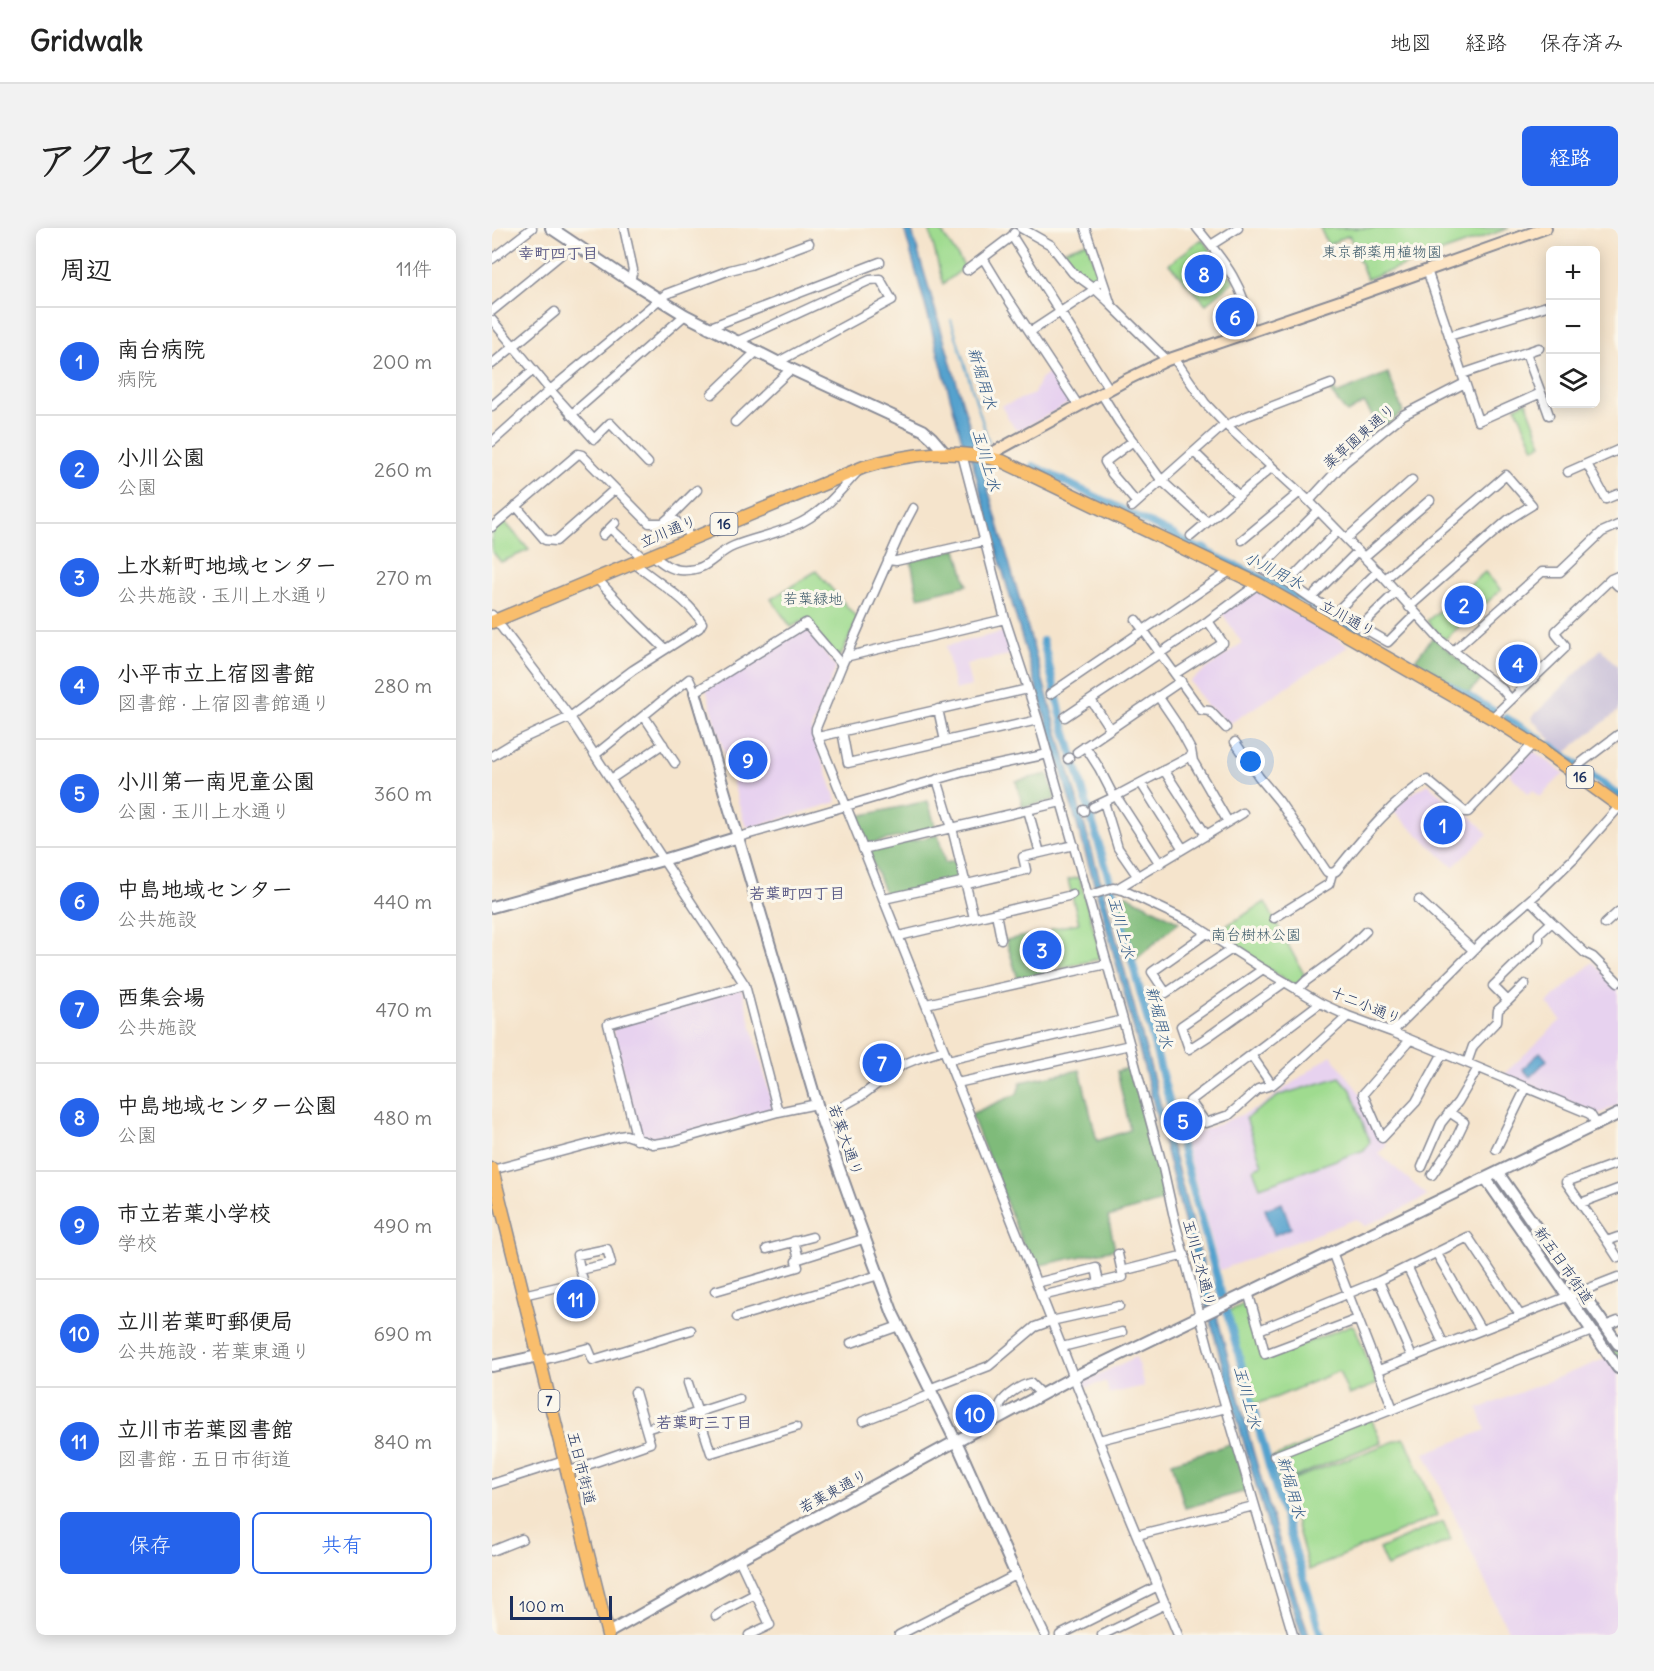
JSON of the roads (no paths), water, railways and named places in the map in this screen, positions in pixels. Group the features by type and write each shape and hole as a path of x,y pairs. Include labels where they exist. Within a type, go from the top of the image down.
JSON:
{"main road":[{"path":"983,456 1105,391 1171,359 1546,228"},
{"name":"立川通り","path":"493,619 860,468 889,459 921,454 944,452 963,454"},
{"name":"16","path":"963,454 983,456"},
{"name":"立川通り","path":"983,456 1004,462 1258,584 1577,768 1618,807"},
{"name":"五日市街道","path":"492,1170 497,1209 523,1295 608,1634"}],"street":[{"path":"492,259 532,228"},
{"path":"551,228 685,315 791,369 923,430 944,452"},
{"path":"624,228 633,270 630,281"},
{"path":"967,270 1012,236 1019,228 1051,245 1073,273 1094,288 1171,359 1205,403 1226,425 1309,501 1442,642 1502,689 1511,700"},
{"path":"1085,228 1111,305"},
{"path":"1197,228 1233,274 1249,315 1251,330"},
{"path":"1211,245 1238,228"},
{"path":"1012,236 1060,312 1133,441 1162,481 1207,522"},
{"path":"492,442 550,390 666,294 809,243"},
{"path":"492,311 574,244"},
{"path":"983,258 1078,405"},
{"path":"708,328 880,262"},
{"path":"1427,270 1478,421 1541,393"},
{"path":"1029,332 1092,291 1102,278"},
{"path":"736,342 870,280 880,279 892,300 778,362"},
{"path":"1449,336 1546,307"},
{"path":"492,364 555,312"},
{"path":"571,415 685,315"},
{"path":"492,320 571,415 594,439 610,423 648,463"},
{"name":"薬草園東通り","path":"1309,501 1344,463 1403,415 1463,378 1539,348"},
{"path":"712,394 757,351"},
{"path":"1526,352 1549,415"},
{"path":"735,422 791,369"},
{"path":"492,406 533,370"},
{"path":"1133,441 1105,462 1134,505 1226,425 1331,384"},
{"path":"1568,472 1618,450"},
{"path":"1194,452 1239,496"},
{"path":"492,527 578,453 650,523 663,523 697,490"},
{"name":"玉川上水通り","path":"963,454 1005,619 1038,720 1074,845 1185,1255 1204,1314 1226,1408 1293,1635"},
{"path":"1587,464 1606,499 1618,494"},
{"path":"1191,536 1272,467"},
{"path":"643,558 680,570 698,569 713,562 720,554 733,547 804,521 836,496 860,468"},
{"path":"1318,511 1261,568 1388,642 1412,610 1508,520 1532,505 1506,475 1385,579"},
{"path":"1346,539 1412,480"},
{"path":"516,506 545,540 556,541 615,489"},
{"path":"1242,540 1299,492"},
{"path":"1311,598 1361,554 1430,500"},
{"path":"913,508 843,661 816,728 1178,1635"},
{"path":"671,516 687,532 690,539"},
{"path":"1454,651 1542,572 1560,572 1602,532 1618,525"},
{"path":"492,756 515,742 570,717 626,675 702,624 643,558 610,529"},
{"path":"1288,582 1338,531"},
{"path":"888,560 896,561 984,541"},
{"path":"1054,692 1230,571"},
{"path":"1336,612 1378,572"},
{"path":"1492,718 1565,648 1556,631 1615,577 1618,586"},
{"path":"597,578 665,649"},
{"path":"1060,720 1208,621 1258,584"},
{"path":"1362,626 1396,592"},
{"path":"493,619 570,717 745,984 778,1112"},
{"path":"843,661 1005,619"},
{"path":"1136,620 1201,710 1210,711 1226,728"},
{"path":"1077,752 1158,696 1178,677 1223,642 1208,621"},
{"path":"595,755 689,679 695,692 806,623 843,661"},
{"path":"818,736 1028,689"},
{"name":"若葉大通り","path":"695,692 817,1104 893,1314 960,1449 1016,1575"},
{"path":"1158,696 1177,724 1210,793 1228,822"},
{"path":"1091,700 1110,729"},
{"path":"938,709 945,741"},
{"path":"644,716 675,763"},
{"path":"842,731 848,763 1038,720"},
{"path":"1577,768 1618,735"},
{"path":"1236,742 1327,872 1332,873"},
{"path":"611,779 663,744"},
{"path":"1274,918 1329,884 1332,873 1408,792 1426,780 1464,812 1468,812 1533,744"},
{"path":"1084,746 1160,864"},
{"path":"492,907 663,860 938,779 1047,754"},
{"path":"1087,809 1115,797 1191,756"},
{"path":"1164,770 1206,835"},
{"path":"938,779 974,918"},
{"path":"1141,783 1183,849"},
{"path":"863,849 1061,802"},
{"path":"1104,802 1118,848 1138,877"},
{"path":"1392,1032 1473,950 1573,859 1618,807"},
{"path":"1028,810 1040,853"},
{"path":"1088,896 1113,889 1138,877 1243,813"},
{"path":"884,899 1026,870 1023,857 1074,845"},
{"name":"十二小通り","path":"1113,889 1169,911 1320,1003 1590,1114 1597,1125"},
{"path":"899,936 1072,894"},
{"path":"1419,900 1473,950"},
{"path":"1530,900 1618,982"},
{"path":"1605,924 1618,912"},
{"path":"996,913 1001,939"},
{"path":"1508,1001 1493,986 1539,941 1539,934 1552,922"},
{"path":"1297,990 1343,954 1366,931"},
{"path":"1207,933 1152,972 1166,993 1232,950"},
{"path":"926,1004 1107,964"},
{"path":"1263,969 1181,1026 1189,1048 1285,982"},
{"path":"637,1140 608,1024 745,984"},
{"path":"1467,1063 1473,1046 1497,1022 1498,1010 1525,984"},
{"path":"1320,1003 1190,1101 1206,1123 1229,1115 1258,1089 1272,1085 1348,1016"},
{"path":"948,1060 1123,1020"},
{"path":"1410,1040 1364,1094 1382,1138 1416,1102 1443,1053"},
{"path":"957,1083 1130,1045"},
{"path":"822,1118 861,1096 902,1065 944,1050"},
{"path":"1251,1055 1272,1085"},
{"path":"1422,1167 1441,1123 1458,1101 1478,1068"},
{"path":"1496,1149 1526,1088"},
{"path":"492,1170 620,1136 626,1135 653,1144 674,1141 778,1112 817,1104"},
{"path":"1432,1175 1455,1142 1464,1122 1449,1112"},
{"path":"1597,1125 1618,1114"},
{"name":"若葉東通り","path":"608,1634 739,1559 1074,1377 1597,1125"},
{"path":"1618,1162 1566,1182 1618,1258"},
{"name":"新五日市街道","path":"1498,1173 1618,1344"},
{"name":"新五日市街道","path":"1486,1179 1618,1368"},
{"path":"1581,1203 1618,1189"},
{"path":"767,1249 812,1237"},
{"path":"1259,1330 1379,1281 1468,1237 1520,1315"},
{"path":"1607,1241 1618,1237"},
{"path":"715,1291 798,1268 796,1260 799,1258 866,1238"},
{"path":"794,1241 799,1258"},
{"path":"1332,1252 1393,1409"},
{"path":"1041,1296 1124,1277 1118,1254"},
{"path":"1437,1254 1480,1330"},
{"path":"1122,1271 1185,1255"},
{"path":"1036,1282 1096,1268 1099,1283"},
{"path":"1408,1268 1444,1345"},
{"path":"523,1295 583,1281 580,1270"},
{"path":"737,1317 879,1275"},
{"path":"1378,1370 1618,1277"},
{"path":"1379,1281 1412,1357"},
{"path":"1248,1292 1265,1354 1358,1319"},
{"path":"863,1421 989,1366 1035,1327 1051,1321 1119,1306"},
{"path":"1605,1326 1618,1321"},
{"path":"851,1343 899,1326"},
{"path":"492,1366 588,1348 593,1360 691,1330"},
{"path":"1274,1456 1592,1331"},
{"path":"1062,1347 1122,1332"},
{"path":"688,1383 711,1453 796,1427"},
{"path":"999,1418 1002,1401 1024,1384 1030,1383 1041,1394"},
{"path":"492,1484 566,1467 650,1443 635,1392"},
{"path":"646,1429 739,1399"},
{"path":"1099,1440 1226,1408"},
{"path":"1137,1535 1254,1506"},
{"path":"492,1551 522,1539"},
{"path":"739,1559 770,1625 749,1635"},
{"path":"899,1635 1016,1575 1043,1634"},
{"path":"1060,1635 1158,1586"},
{"path":"717,1616 755,1594"},
{"path":"1102,1635 1166,1604"}],"water":[{"path":"904,228 911,228 982,468 1105,897 1253,1451 1309,1635 1302,1635 1246,1452 1098,897 970,452 965,451"},
{"path":"1540,1052 1547,1060 1530,1077 1523,1069"},
{"path":"1282,1203 1291,1228 1274,1235 1265,1209"}],"waterway":[{"name":"新堀用水","path":"951,320 989,443"},
{"name":"小川用水","path":"1033,466 1200,549 1206,549 1207,552 1302,599 1495,712"},
{"name":"新堀用水","path":"1043,641 1063,723 1119,912 1222,1296"},
{"name":"小川用水","path":"1506,718 1540,739"},
{"name":"小川用水","path":"1550,745 1618,795"},
{"name":"新堀用水","path":"1227,1312 1269,1466 1321,1635"}],"place":[{"name":"中島地域センター公園","path":"1204,274"},
{"name":"中島地域センター","path":"1235,317"},
{"name":"小川公園","path":"1464,605"},
{"name":"小平市立上宿図書館","path":"1518,664"},
{"name":"市立若葉小学校","path":"748,760"},
{"name":"南台病院","path":"1443,825"},
{"name":"上水新町地域センター","path":"1042,950"},
{"name":"西集会場","path":"882,1063"},
{"name":"小川第一南児童公園","path":"1183,1121"},
{"name":"立川市若葉図書館","path":"576,1299"},
{"name":"立川若葉町郵便局","path":"975,1414"}],"district":[{"name":"幸町四丁目","path":"558,253"},
{"name":"若葉町四丁目","path":"797,893"},
{"name":"若葉町三丁目","path":"704,1422"}],"park label":[{"name":"東京都薬用植物園","path":"1382,251"},
{"name":"若葉緑地","path":"813,598"},
{"name":"南台樹林公園","path":"1256,934"}],"water label":[{"name":"玉川上水","path":"987,460"},
{"name":"玉川上水","path":"1122,927"},
{"name":"玉川上水","path":"1248,1397"}]}
